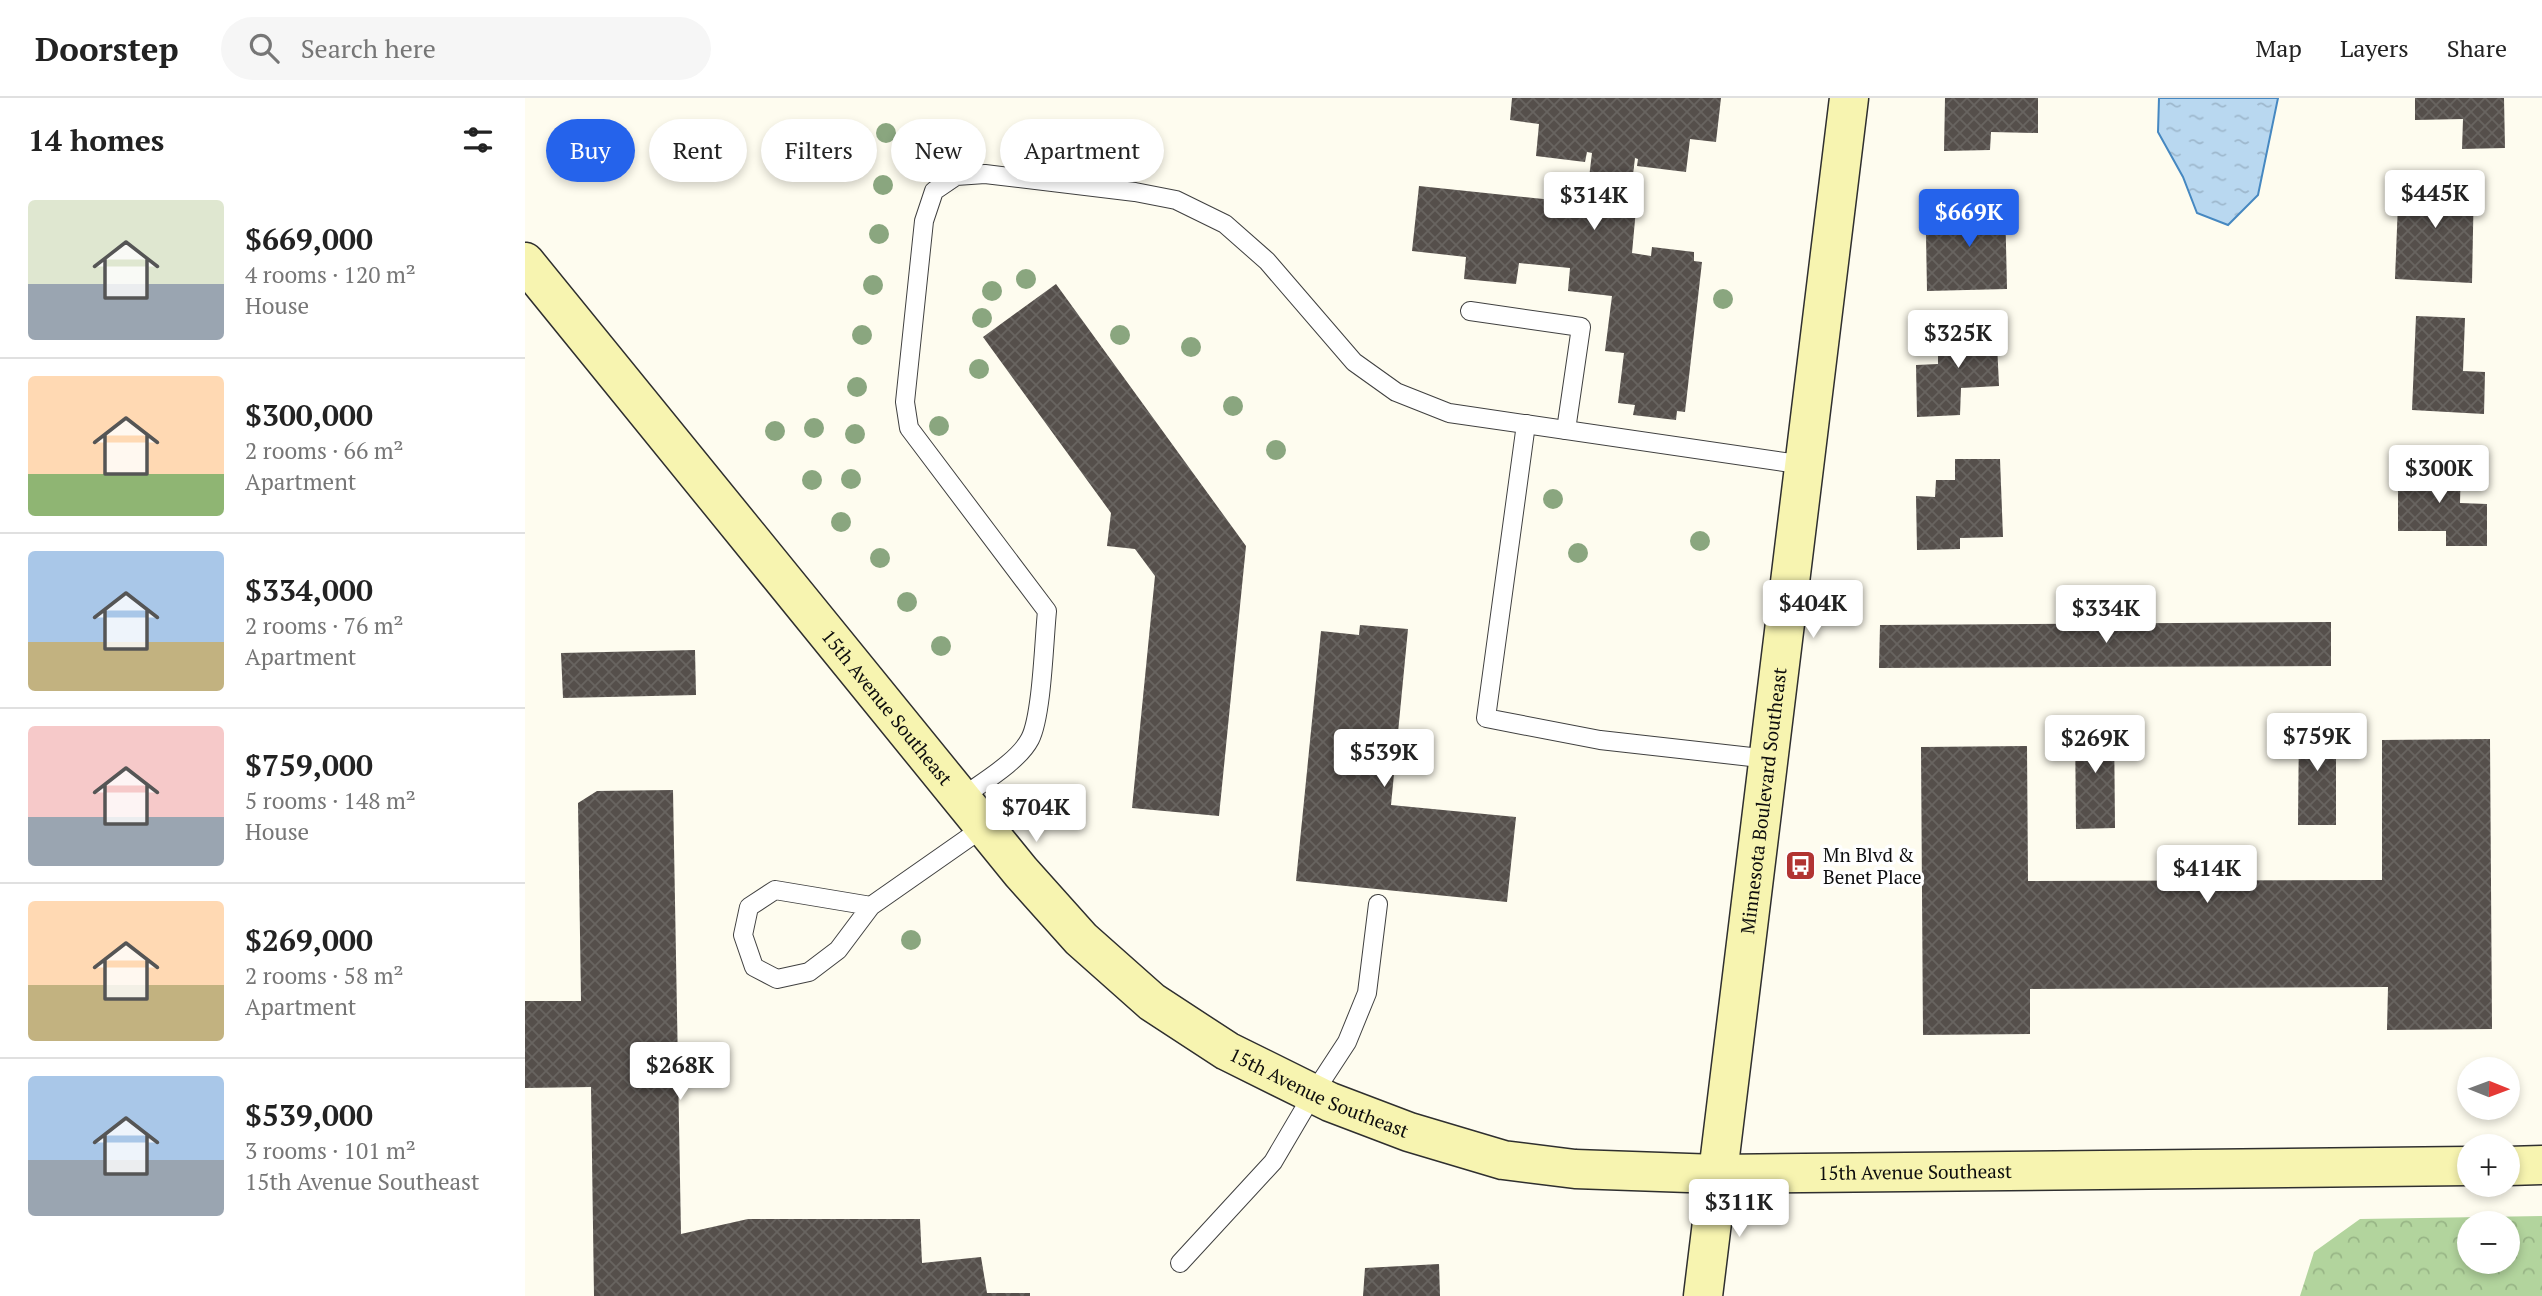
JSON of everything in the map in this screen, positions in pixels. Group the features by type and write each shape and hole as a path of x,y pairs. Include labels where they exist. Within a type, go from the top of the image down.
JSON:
{"street":[{"name":"Minnesota Boulevard Southeast","path":"1703,1296 1849,98"},
{"name":"15th Avenue Southeast","path":"525,262 972,812 1081,939 1152,1002 1227,1051 1313,1094 1409,1132 1503,1160 1575,1169 1717,1174 2457,1166"},
{"path":"2520,1166 2542,1165"}],"lane":[{"path":"871,906 775,890 749,907 743,935 754,967 778,979 809,972 838,950 871,906 972,812 1031,738 1037,713 1047,611 909,428 905,402 923,221 934,191 956,176 985,174 1135,192 1176,200 1225,223 1267,261 1354,362 1396,392 1449,413 1805,465"},
{"path":"1471,311 1581,327 1566,430"},
{"path":"1525,424 1486,718 1600,740 1769,759"},
{"path":"1180,1263 1273,1162 1347,1042 1367,993 1378,904"}],"green space":[{"path":"2520,1216 2542,1216 2542,1296 2300,1296 2314,1252 2360,1219 2457,1217 2457,1274 2520,1274"}],"water":[{"path":"2159,98 2278,98 2258,195 2228,225 2197,213 2183,177 2158,132"}],"building":[{"path":"1512,98 1721,98 1716,142 1690,139 1686,172 1637,166 1638,159 1635,158 1629,208 1636,209 1632,253 1651,256 1652,247 1694,252 1694,261 1702,262 1685,412 1677,411 1676,420 1633,415 1635,405 1618,403 1624,353 1605,351 1612,296 1568,291 1570,268 1519,263 1516,284 1464,279 1466,257 1412,251 1419,186 1572,202 1573,209 1585,211 1592,153 1587,152 1585,162 1536,156 1539,124 1510,120"},
{"path":"1945,98 2038,98 2038,133 1991,132 1990,150 1944,151"},
{"path":"2415,98 2504,98 2505,148 2462,149 2463,119 2415,120"},
{"path":"2399,178 2474,180 2472,283 2395,279"},
{"path":"2005,201 2007,289 1927,291 1926,235 1947,235 1946,202"},
{"path":"1056,284 1246,546 1219,816 1132,808 1155,576 1135,549 1107,546 1111,513 983,337"},
{"path":"2416,316 2465,318 2463,371 2485,372 2484,414 2412,410"},
{"path":"1996,322 1999,386 1961,388 1960,415 1917,417 1916,365 1938,364 1938,344 1955,344 1953,323"},
{"path":"1955,459 2000,459 2003,537 1960,538 1960,549 1917,550 1916,496 1935,497 1936,480 1955,480"},
{"path":"2398,464 2461,464 2460,503 2487,504 2487,546 2446,546 2446,531 2398,531"},
{"path":"2331,622 2331,666 1879,668 1880,625"},
{"path":"1360,625 1408,629 1391,805 1516,817 1507,902 1296,881 1321,631 1359,635"},
{"path":"695,650 696,695 563,698 561,653"},
{"path":"2075,721 2114,721 2115,828 2076,829"},
{"path":"2299,721 2336,721 2336,825 2298,825"},
{"path":"2490,739 2492,1029 2387,1030 2388,987 2030,989 2030,1034 1923,1035 1921,747 2027,746 2028,881 2382,880 2382,740"},
{"path":"673,790 681,1234 748,1219 920,1219 922,1263 981,1257 987,1293 1030,1293 1030,1296 594,1296 591,1087 525,1088 525,1001 581,1001 578,803 597,791"},
{"path":"1439,1264 1440,1296 1363,1296 1365,1268"}],"place":[{"name":"Mn Blvd & Benet Place","path":"1800,866"}]}
